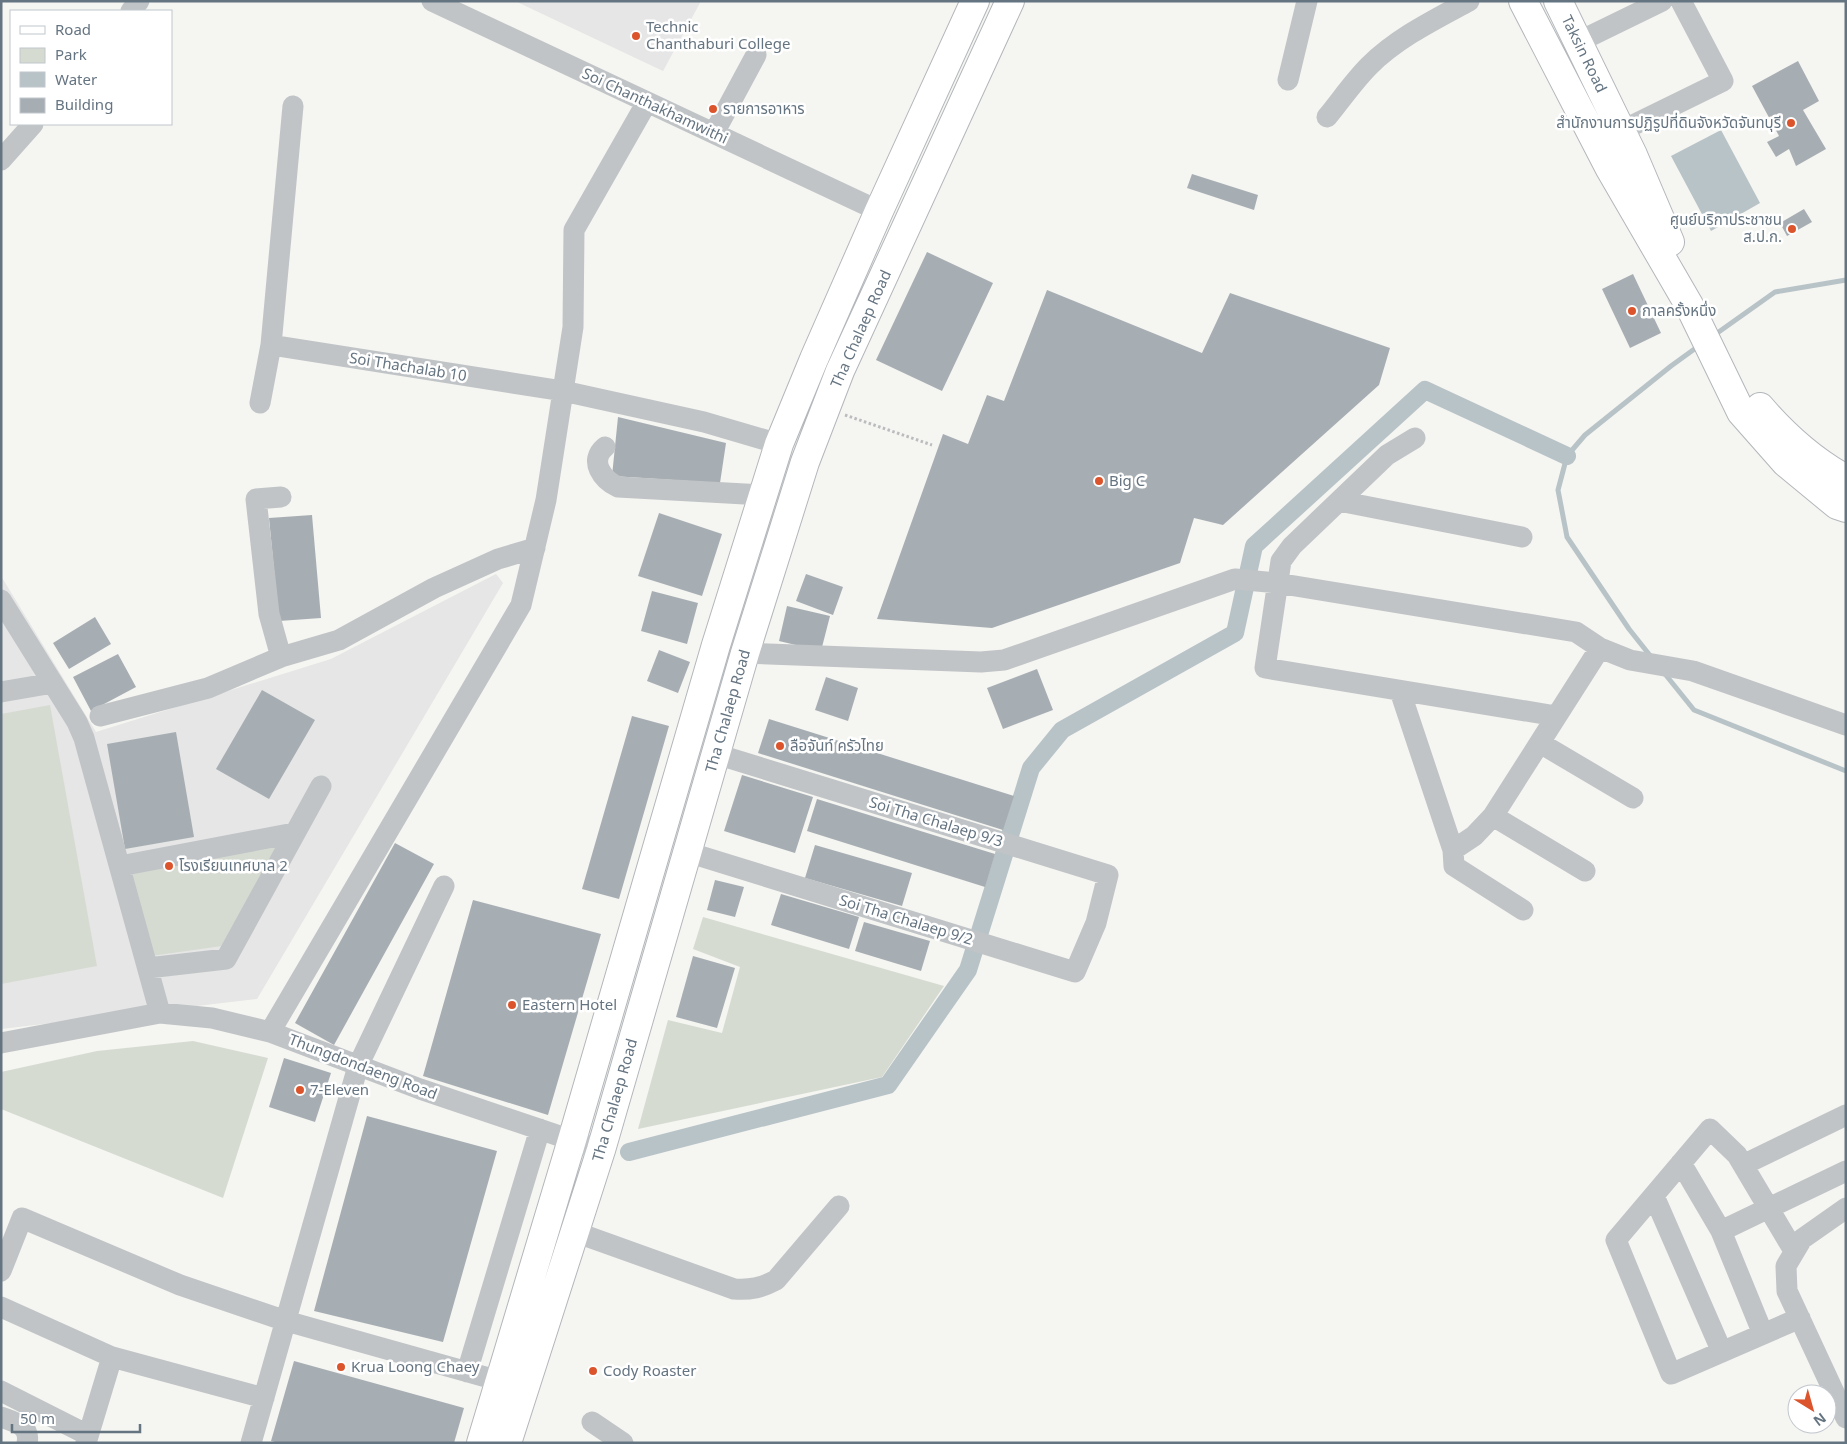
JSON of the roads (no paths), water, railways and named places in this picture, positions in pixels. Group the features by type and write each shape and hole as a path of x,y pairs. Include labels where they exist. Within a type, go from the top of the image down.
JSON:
{"main road":[{"name":"Tha Chalaep Road","path":"481,1443 572,1140 716,645 780,444 814,359 974,1"},
{"name":"Tha Chalaep Road","path":"507,1443 601,1150 745,653 805,462 840,371 1010,1"},
{"name":"Taksin Road","path":"1523,1 1610,168 1761,408 1783,432 1821,465 1846,479"},
{"name":"Taksin Road","path":"1558,1 1622,131 1681,268 1694,303"},
{"path":"879,211 908,225"},
{"path":"1694,303 1707,340 1741,412 1786,463 1837,505 1846,508"},
{"path":"716,645 745,653"},
{"path":"514,1443 518,1411"}],"street":[{"name":"Soi Chanthakhamwithi","path":"432,1 879,211"},
{"path":"1288,80 1307,1"},
{"path":"1327,117 1368,67 1380,56 1413,33 1469,1"},
{"path":"1578,42 1662,1"},
{"path":"1622,131 1723,81 1681,1"},
{"path":"714,133 756,55"},
{"path":"270,1032 521,605 546,500 573,327 574,230 647,102"},
{"path":"260,403 271,345 293,106"},
{"path":"1,160 32,125"},
{"name":"Soi Thachalab 10","path":"271,345 563,391 704,422 780,444"},
{"path":"1415,438 1387,455 1292,546 1281,561 1268,582 1265,668 1556,716"},
{"path":"606,447 601,451 599,457 600,472 605,479 618,487 763,495"},
{"path":"281,497 256,499 269,614 281,657"},
{"path":"1339,501 1522,537"},
{"path":"100,716 208,688 281,657 339,640 450,581 498,558 535,548"},
{"path":"745,653 981,662 1004,660 1235,579 1268,582 1576,632 1600,648 1630,660 1693,671 1846,725"},
{"path":"1,600 77,722 84,738 160,1013"},
{"path":"1454,850 1474,836 1493,816 1600,648"},
{"path":"1,692 53,683"},
{"path":"1400,691 1454,850 1454,866 1523,910"},
{"path":"1540,743 1633,798"},
{"name":"Soi Tha Chalaep 9/3","path":"716,754 1108,875 1096,923"},
{"path":"148,968 226,959 321,786"},
{"path":"1493,816 1585,871"},
{"path":"120,866 294,833"},
{"name":"Soi Tha Chalaep 9/2","path":"687,852 1075,972 1096,923"},
{"path":"251,1443 358,1066 444,886"},
{"name":"Thungdondaeng Road","path":"1,1043 160,1013 212,1018 270,1032 420,1089 601,1150"},
{"path":"1743,1165 1846,1115"},
{"path":"1794,1252 1737,1155 1710,1129 1616,1240 1671,1374 1800,1318"},
{"path":"467,1372 540,1130"},
{"path":"1682,1163 1721,1231 1763,1334"},
{"path":"1721,1231 1846,1171"},
{"path":"1654,1196 1722,1352"},
{"path":"575,1232 734,1289 749,1290 763,1287 776,1280 839,1206"},
{"path":"1846,1208 1802,1239 1786,1266 1787,1291 1846,1418"},
{"path":"1,1271 22,1218 180,1285 286,1321 500,1381"},
{"path":"1,1306 112,1357 264,1398"},
{"path":"2,1394 87,1439 112,1357"},
{"path":"1,1417 23,1425 27,1432 27,1443"},
{"path":"592,1422 623,1443"}],"water":[{"path":"1721,130 1760,203 1711,231 1671,156"}],"waterway":[{"path":"1713,336 1775,292 1846,280"},
{"path":"1652,658 1629,629 1567,537 1558,490 1567,456 1585,435 1700,345"},
{"path":"629,1152 888,1085 968,970 1031,768 1062,730 1235,633 1254,546 1425,390 1567,456"},
{"path":"1665,674 1694,710 1846,771"}],"place":[{"name":"Technic Chanthaburi College","path":"636,36"},
{"name":"รายการอาหาร","path":"713,109"},
{"name":"สำนักงานการปฏิรูปที่ดินจังหวัดจันทบุรี","path":"1791,123"},
{"name":"ศูนย์บริกาประชาชน ส.ป.ก.","path":"1792,229"},
{"name":"กาลครั้งหนึ่ง","path":"1632,311"},
{"name":"Big C","path":"1099,481"},
{"name":"ลือจันท์ ครัวไทย","path":"780,746"},
{"name":"โรงเรียนเทศบาล 2","path":"169,866"},
{"name":"Eastern Hotel","path":"512,1005"},
{"name":"7-Eleven","path":"300,1090"},
{"name":"Krua Loong Chaey","path":"341,1367"},
{"name":"Cody Roaster","path":"593,1371"}]}
